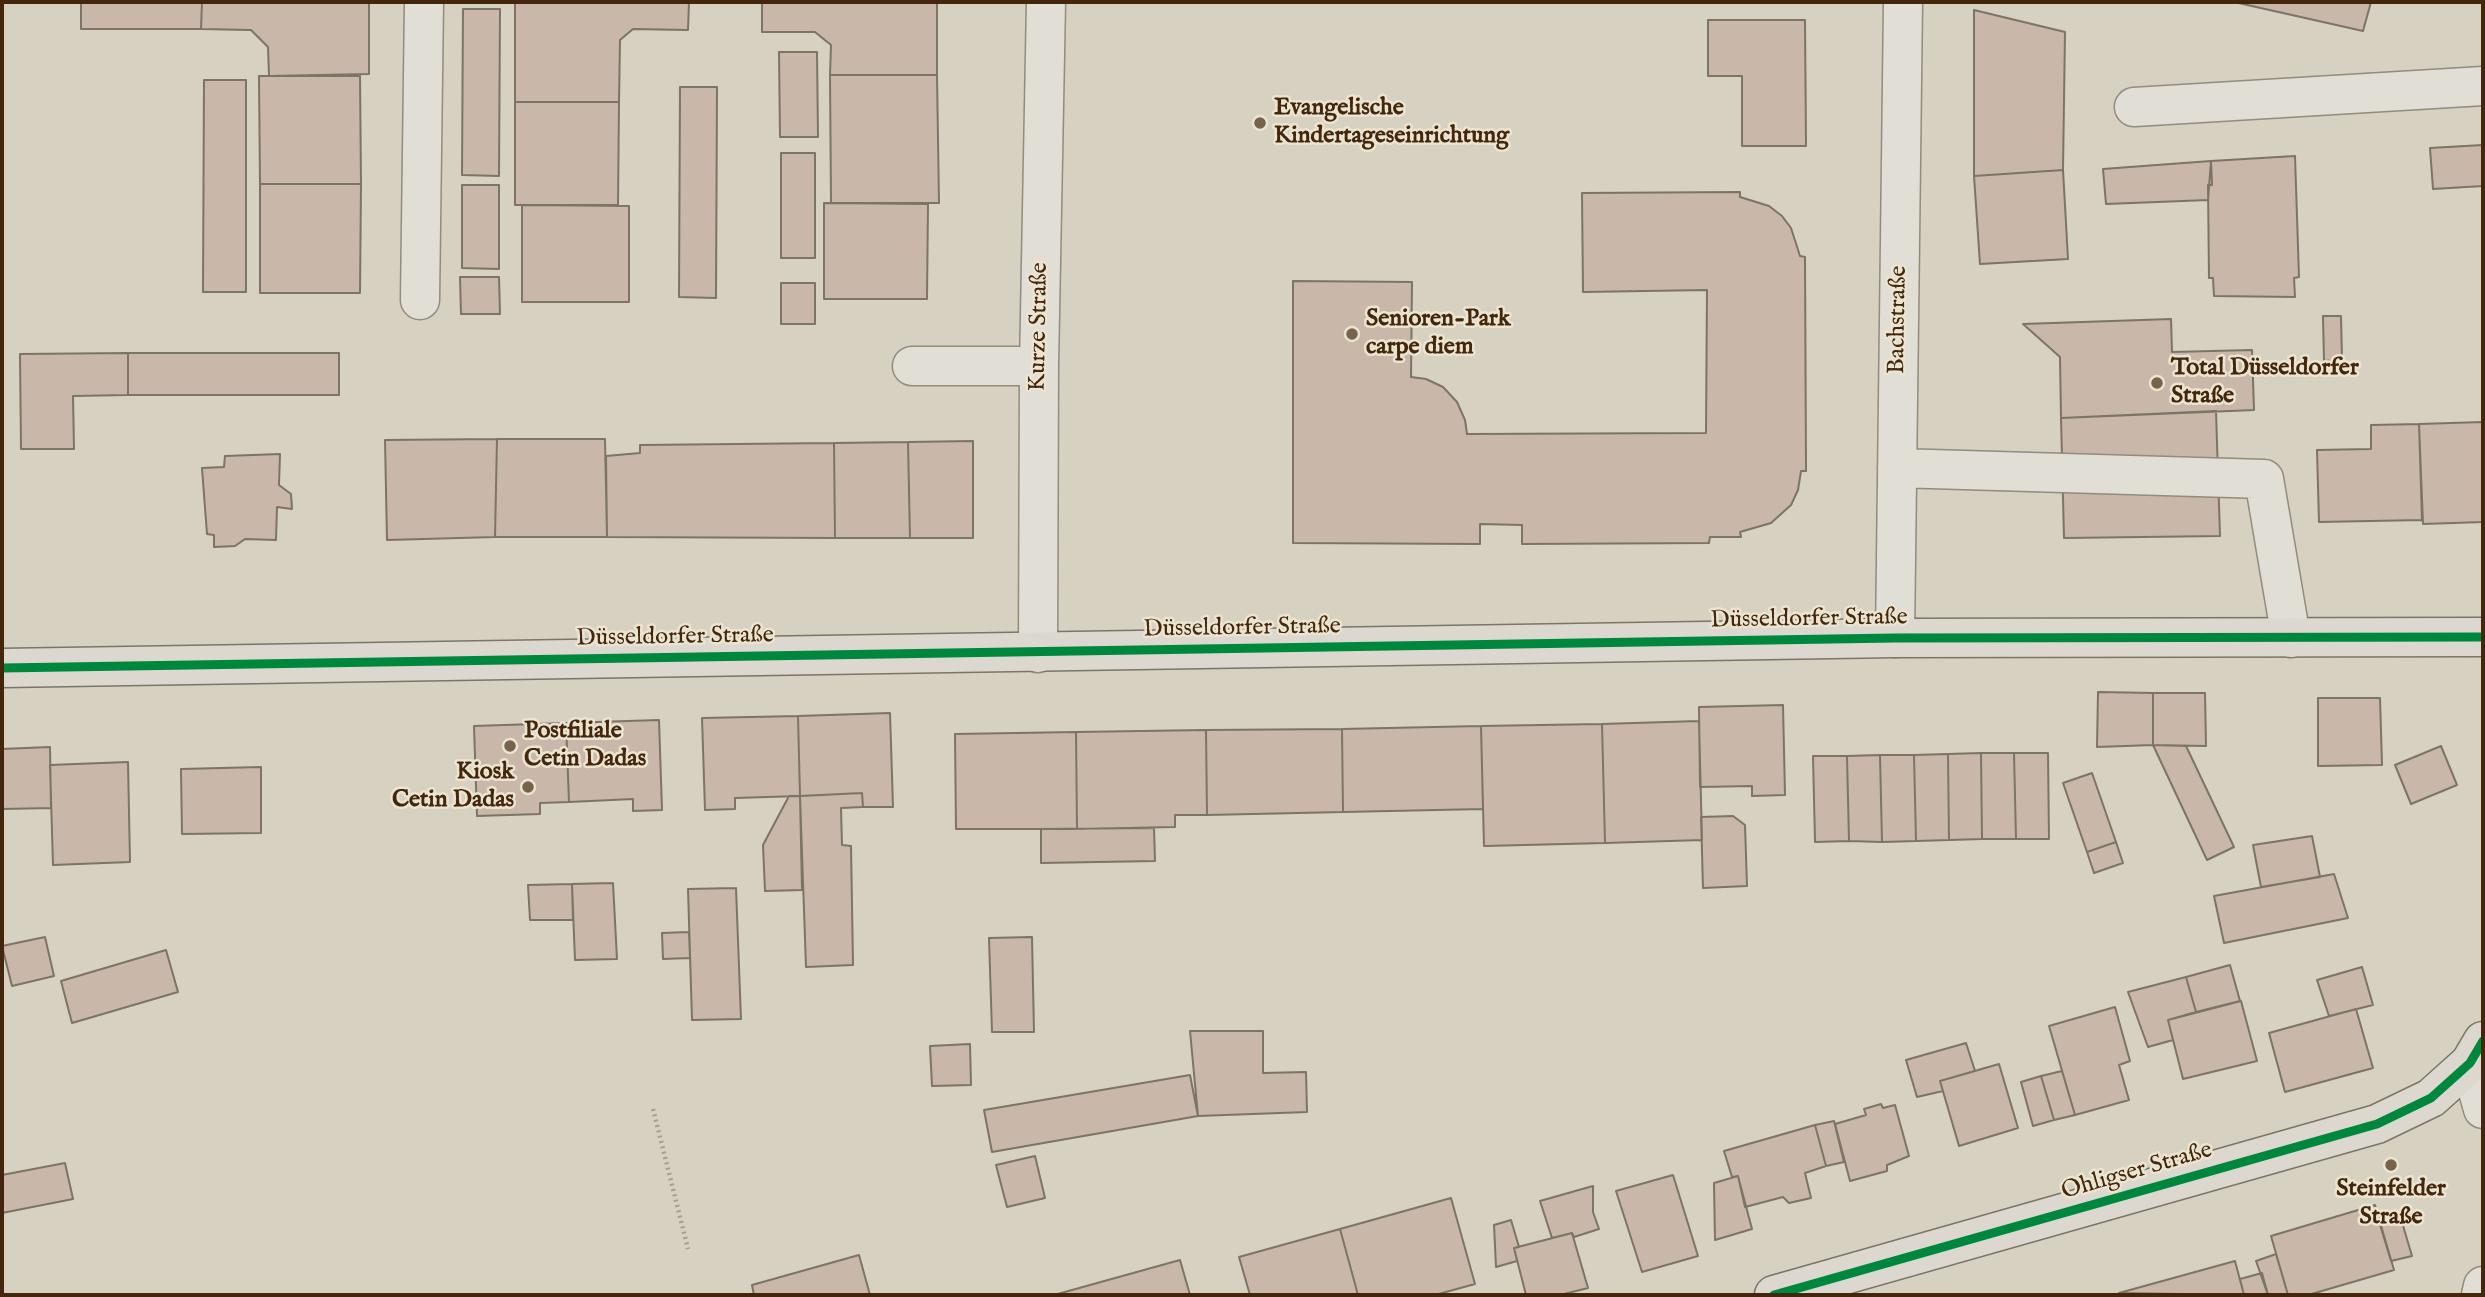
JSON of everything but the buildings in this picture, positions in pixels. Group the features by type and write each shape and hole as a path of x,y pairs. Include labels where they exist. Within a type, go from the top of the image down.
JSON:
{"main road":[{"name":"Düsseldorfer Straße","path":"2,668 1895,638 2483,637"},
{"name":"Ohligser Straße","path":"1774,1295 2377,1124 2431,1098 2476,1052"}],"street":[{"path":"420,300 424,2"},
{"name":"Kurze Straße","path":"1038,653 1039,366 1046,2"},
{"name":"Bachstraße","path":"1895,638 1903,2"},
{"path":"2134,107 2483,86"},
{"path":"912,366 1039,366"},
{"path":"1897,468 2264,479 2291,638"},
{"path":"2476,1052 2483,1109"},
{"path":"2481,1295 2483,1286"}],"path":[{"path":"653,1109 688,1249"}],"cycle path":[{"path":"2,668 1895,638 2483,637"},
{"path":"1774,1295 2377,1124 2431,1098 2470,1063 2483,1041"}],"place":[{"name":"Evangelische Kindertageseinrichtung","path":"1260,123"},
{"name":"Senioren-Park carpe diem","path":"1352,334"},
{"name":"Total Düsseldorfer Straße","path":"2157,383"},
{"name":"Postfiliale Cetin Dadas","path":"510,746"},
{"name":"Kiosk Cetin Dadas","path":"528,787"},
{"name":"Steinfelder Straße","path":"2391,1165"}]}
